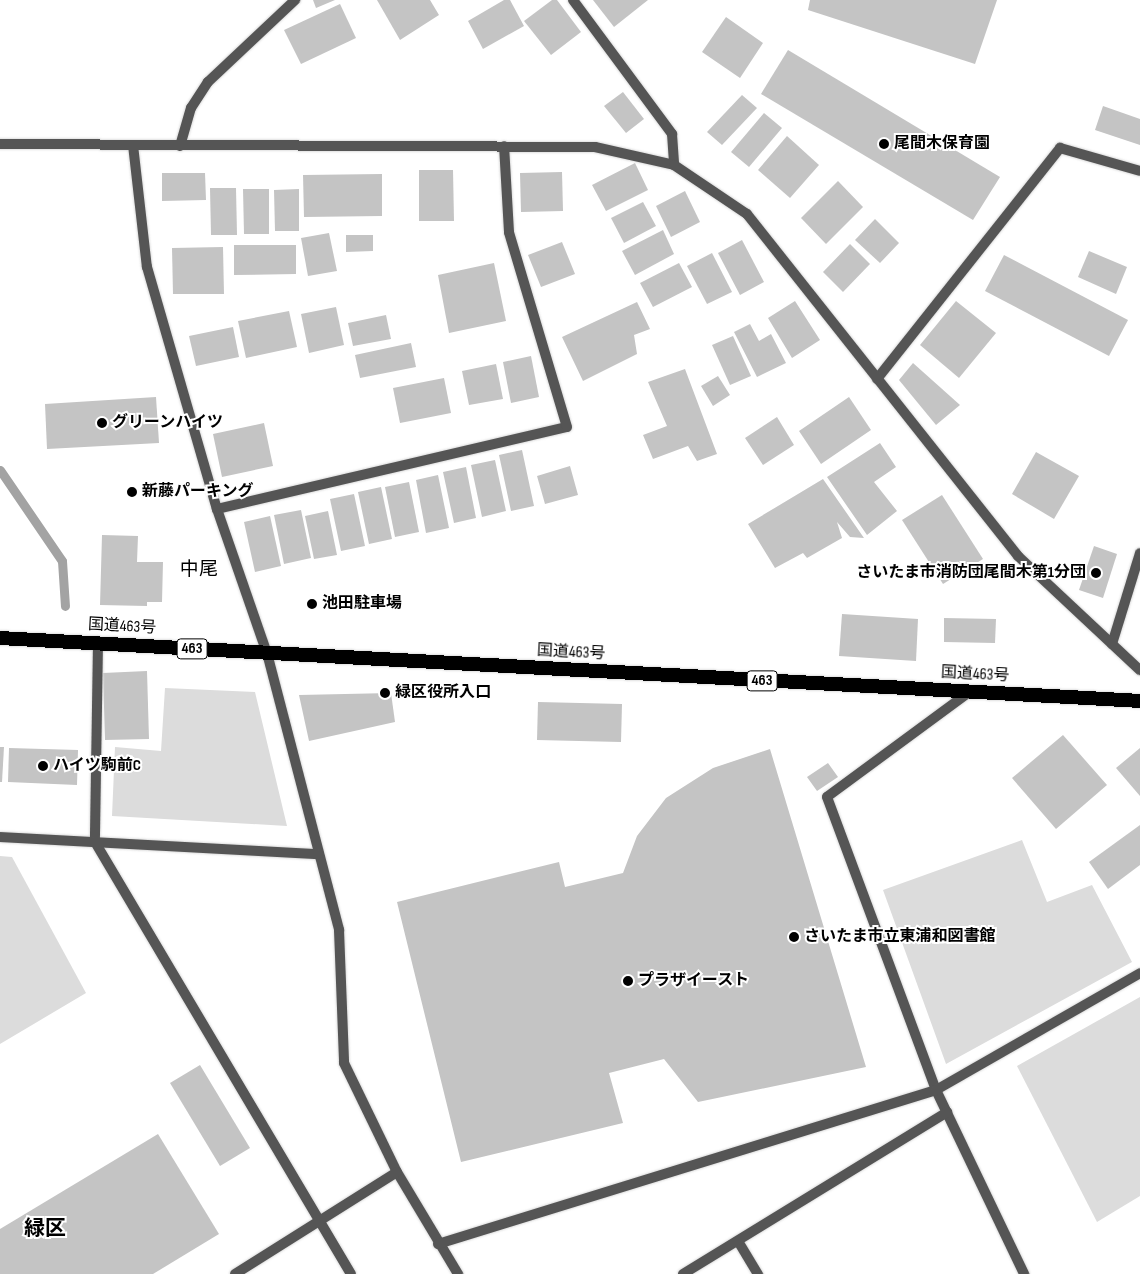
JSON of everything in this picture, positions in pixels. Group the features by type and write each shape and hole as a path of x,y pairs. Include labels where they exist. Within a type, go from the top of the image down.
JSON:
{"highway":[{"name":"国道463号","path":"0,638 968,693 1140,701"}],"street":[{"path":"180,146 192,108 208,82 295,0"},
{"path":"573,0 672,134 674,165"},
{"path":"0,144 594,147 674,165 747,214 1018,556 1140,670"},
{"path":"132,145 147,267 217,509 267,653 339,930 344,1063 397,1172 438,1244 458,1274"},
{"path":"217,509 567,428 509,232 504,146"},
{"path":"877,379 1060,148 1140,171"},
{"path":"1112,644 1140,553"},
{"path":"98,643 95,842 351,1274"},
{"path":"968,693 827,797 936,1090 1024,1274"},
{"path":"0,837 319,854"},
{"path":"438,1244 936,1090 1140,973"},
{"path":"683,1274 947,1112"},
{"path":"235,1274 397,1172"},
{"path":"738,1241 758,1274"}],"shaded area":[{"path":"165,688 255,692 287,826 112,816 115,747 161,751"},
{"path":"1022,840 1047,902 1092,885 1132,962 946,1064 883,890"},
{"path":"0,856 12,857 86,993 0,1044"},
{"path":"1140,997 1140,1196 1097,1222 1017,1066"}],"building":[{"path":"313,0 335,0 316,8"},
{"path":"377,0 430,0 439,15 400,40"},
{"path":"504,0 510,0 524,26 483,49 468,21"},
{"path":"552,0 557,0 581,32 551,55 524,21"},
{"path":"593,0 648,0 614,27"},
{"path":"810,0 997,0 975,64 808,10"},
{"path":"340,4 356,38 301,64 284,30"},
{"path":"726,17 763,43 740,78 702,52"},
{"path":"788,50 1000,177 973,220 761,94"},
{"path":"623,92 644,119 626,133 604,106"},
{"path":"742,95 757,108 722,145 707,132"},
{"path":"1103,106 1140,119 1140,145 1095,130"},
{"path":"764,113 782,128 749,167 731,152"},
{"path":"787,136 819,165 790,198 758,170"},
{"path":"635,163 648,190 606,211 592,185"},
{"path":"419,170 453,170 454,221 419,221"},
{"path":"562,172 563,211 521,212 520,173"},
{"path":"162,173 205,173 206,200 162,201"},
{"path":"382,174 382,216 304,217 303,175"},
{"path":"838,181 863,207 826,244 801,218"},
{"path":"210,188 236,188 237,235 211,235"},
{"path":"243,189 269,189 269,234 244,234"},
{"path":"299,189 299,231 275,231 274,190"},
{"path":"685,191 700,222 671,237 656,206"},
{"path":"643,202 656,226 624,243 611,218"},
{"path":"875,219 899,243 880,263 855,240"},
{"path":"663,230 674,254 635,275 622,251"},
{"path":"329,233 337,271 308,276 301,238"},
{"path":"346,235 373,235 373,251 346,252"},
{"path":"742,240 764,282 740,295 718,253"},
{"path":"562,242 575,274 541,287 528,255"},
{"path":"850,244 870,264 843,292 823,272"},
{"path":"234,245 296,245 296,274 234,275"},
{"path":"223,247 224,294 173,294 172,248"},
{"path":"1089,251 1127,267 1116,294 1078,277"},
{"path":"712,253 732,292 707,304 687,266"},
{"path":"1004,255 1128,320 1109,356 985,291"},
{"path":"494,263 506,321 449,333 438,275"},
{"path":"679,263 692,287 653,307 640,283"},
{"path":"795,301 820,340 792,358 768,318"},
{"path":"956,301 996,333 959,378 920,345"},
{"path":"637,302 650,329 634,335 637,354 583,381 562,337"},
{"path":"336,307 344,345 309,353 301,314"},
{"path":"289,311 297,347 246,358 238,321"},
{"path":"386,315 391,339 353,346 348,323"},
{"path":"750,324 759,341 771,334 786,363 757,377 734,332"},
{"path":"233,327 239,357 196,366 189,336"},
{"path":"733,336 751,376 730,385 712,345"},
{"path":"411,343 416,367 360,378 355,355"},
{"path":"531,356 539,397 511,403 503,362"},
{"path":"913,363 960,405 936,425 899,380"},
{"path":"496,364 503,399 469,405 462,371"},
{"path":"685,369 717,454 697,461 688,446 653,459 643,435 667,426 648,382"},
{"path":"718,376 730,395 713,406 701,386"},
{"path":"444,378 451,413 400,423 393,388"},
{"name":"グリーンハイツ","path":"156,397 159,443 47,449 45,404"},
{"path":"849,397 871,430 821,464 799,431"},
{"path":"777,417 794,445 763,465 745,438"},
{"path":"264,423 273,466 222,477 213,434"},
{"path":"880,443 896,467 874,482 897,511 867,535 827,477"},
{"path":"522,450 534,506 511,511 499,455"},
{"path":"1036,452 1079,476 1054,519 1012,494"},
{"path":"495,460 506,511 482,517 471,465"},
{"path":"570,466 578,495 545,504 537,476"},
{"path":"466,467 476,518 454,523 443,472"},
{"path":"438,475 449,528 426,533 416,480"},
{"path":"823,479 864,538 850,537 837,522 842,538 807,558 803,553 775,568 748,524"},
{"path":"409,482 419,532 395,537 385,487"},
{"path":"381,487 392,539 369,544 358,492"},
{"path":"354,494 365,546 341,551 330,499"},
{"path":"942,495 983,559 943,584 902,520"},
{"path":"301,510 311,558 284,564 274,515"},
{"path":"328,511 337,555 314,559 305,516"},
{"path":"270,516 281,566 255,572 244,522"},
{"path":"102,535 138,536 137,562 163,562 162,602 147,602 147,606 100,605"},
{"path":"1094,546 1117,554 1103,598 1079,590"},
{"path":"842,614 918,619 916,661 839,656"},
{"path":"944,618 996,619 995,643 944,642"},
{"path":"147,671 149,739 105,740 103,673"},
{"path":"391,693 395,722 309,741 299,695"},
{"path":"538,702 622,704 621,742 537,740"},
{"path":"1063,735 1107,785 1056,829 1012,778"},
{"path":"0,747 4,747 2,782 0,782"},
{"name":"ハイツ駒前C","path":"9,748 78,750 77,785 8,782"},
{"path":"1140,748 1140,796 1116,768"},
{"name":"プラザイースト","path":"770,749 866,1067 698,1102 664,1059 609,1073 623,1123 461,1162 397,902 559,862 565,887 623,873 637,836 666,798 713,768"},
{"path":"828,763 838,777 817,791 807,777"},
{"path":"1140,825 1140,865 1108,889 1089,862"},
{"path":"200,1065 250,1148 220,1166 170,1083"},
{"path":"158,1134 219,1234 153,1274 0,1274 0,1229"}],"waterway":[{"path":"0,470 62,561 65,606"}],"place":[{"name":"尾間木保育園","path":"884,144"},
{"name":"グリーンハイツ","path":"102,423"},
{"name":"新藤パーキング","path":"132,492"},
{"name":"さいたま市消防団尾間木第1分団","path":"1096,573"},
{"name":"池田駐車場","path":"312,604"},
{"name":"緑区役所入口","path":"385,693"},
{"name":"ハイツ駒前C","path":"43,766"},
{"name":"さいたま市立東浦和図書館","path":"794,937"},
{"name":"プラザイースト","path":"628,981"}],"district":[{"name":"中尾","path":"199,570"},
{"name":"緑区","path":"45,1229"}]}
